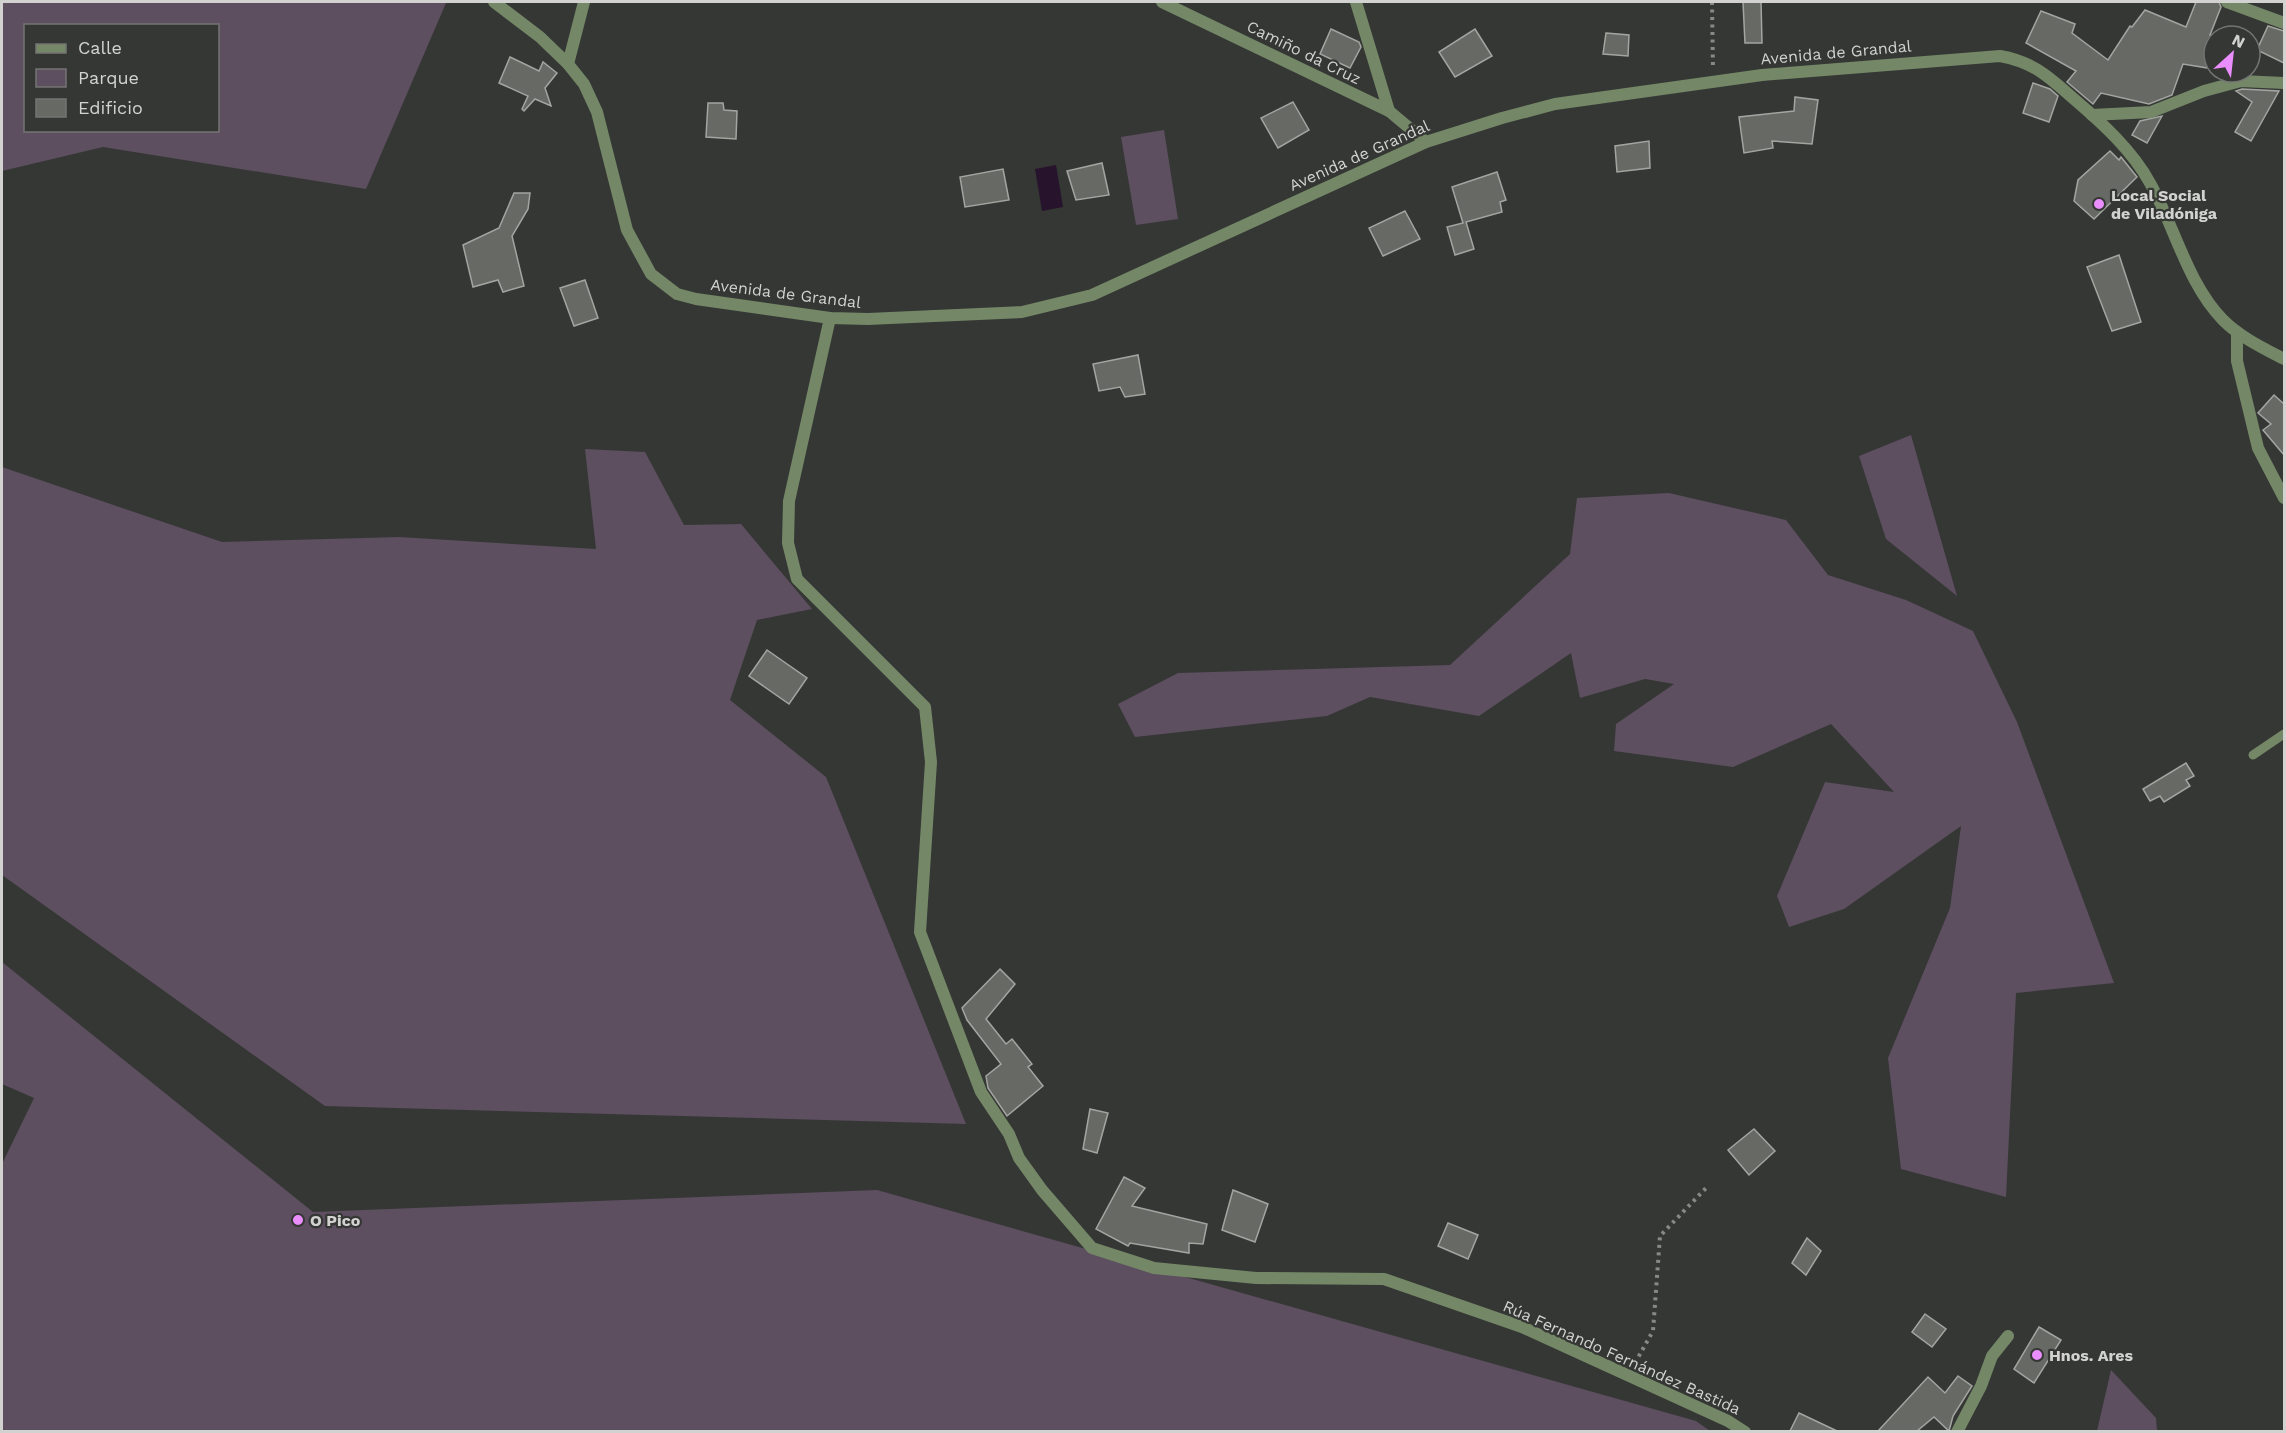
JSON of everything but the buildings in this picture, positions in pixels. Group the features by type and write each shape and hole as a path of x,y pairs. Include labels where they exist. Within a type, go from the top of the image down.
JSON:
{"street":[{"name":"Avenida de Grandal","path":"494,2 568,64 584,84 597,112 627,230 651,274 677,294 696,299 830,318 868,319 1022,312 1092,295 1426,142 1502,117 1555,104 1762,75 2000,56 2032,64 2092,115 2138,163 2151,184 2196,282 2212,307 2237,332 2284,358"},
{"path":"568,64 584,2"},
{"name":"Camiño da Cruz","path":"1162,2 1389,111 1426,142"},
{"path":"1356,2 1389,111"},
{"path":"2226,2 2284,24"},
{"path":"2092,115 2151,112 2204,91 2241,81 2284,83"},
{"name":"Rúa Fernando Fernández Bastida","path":"830,318 789,501 788,543 797,579 925,707 931,762 920,932 981,1092 1009,1134 1019,1158 1042,1190 1092,1248 1144,1265 1256,1278 1384,1279 1522,1327 1629,1374 1728,1421 1744,1431"},
{"path":"2237,332 2237,361 2258,448 2284,498"},
{"path":"1957,1431 1981,1386 1992,1356 2008,1336"}],"lane":[{"path":"2253,756 2284,734"}],"path":[{"path":"1712,2 1713,82"},
{"path":"1629,1374 1653,1330 1660,1236 1706,1188"}],"green space":[{"path":"2,2 446,3 366,189 103,147 2,171"},
{"path":"1164,130 1178,219 1136,225 1121,137"},
{"path":"1911,435 1957,596 1886,539 1859,456"},
{"path":"585,449 645,452 684,525 741,524 812,609 757,620 730,700 826,777 966,1124 325,1106 2,875 2,467 222,542 399,537 596,549"},
{"path":"1669,493 1786,520 1828,575 1906,600 1973,631 2017,722 2114,983 2016,993 2006,1197 1901,1169 1888,1058 1950,908 1961,826 1844,909 1789,927 1777,896 1825,782 1894,792 1831,724 1733,767 1614,751 1616,724 1674,684 1645,679 1580,698 1571,653 1479,716 1370,697 1327,716 1135,737 1118,704 1178,673 1450,665 1570,554 1577,498"},
{"path":"2,962 313,1212 877,1190 1696,1421 1710,1431 2,1431 2,1164 34,1098 2,1084"},
{"path":"2111,1370 2156,1418 2157,1431 2097,1431"}],"shaded area":[{"path":"1056,165 1063,207 1042,211 1035,169"}],"place":[{"name":"Local Social de Viladóniga","path":"2099,204"},
{"name":"O Pico","path":"298,1220"},
{"name":"Hnos. Ares","path":"2037,1355"}]}
